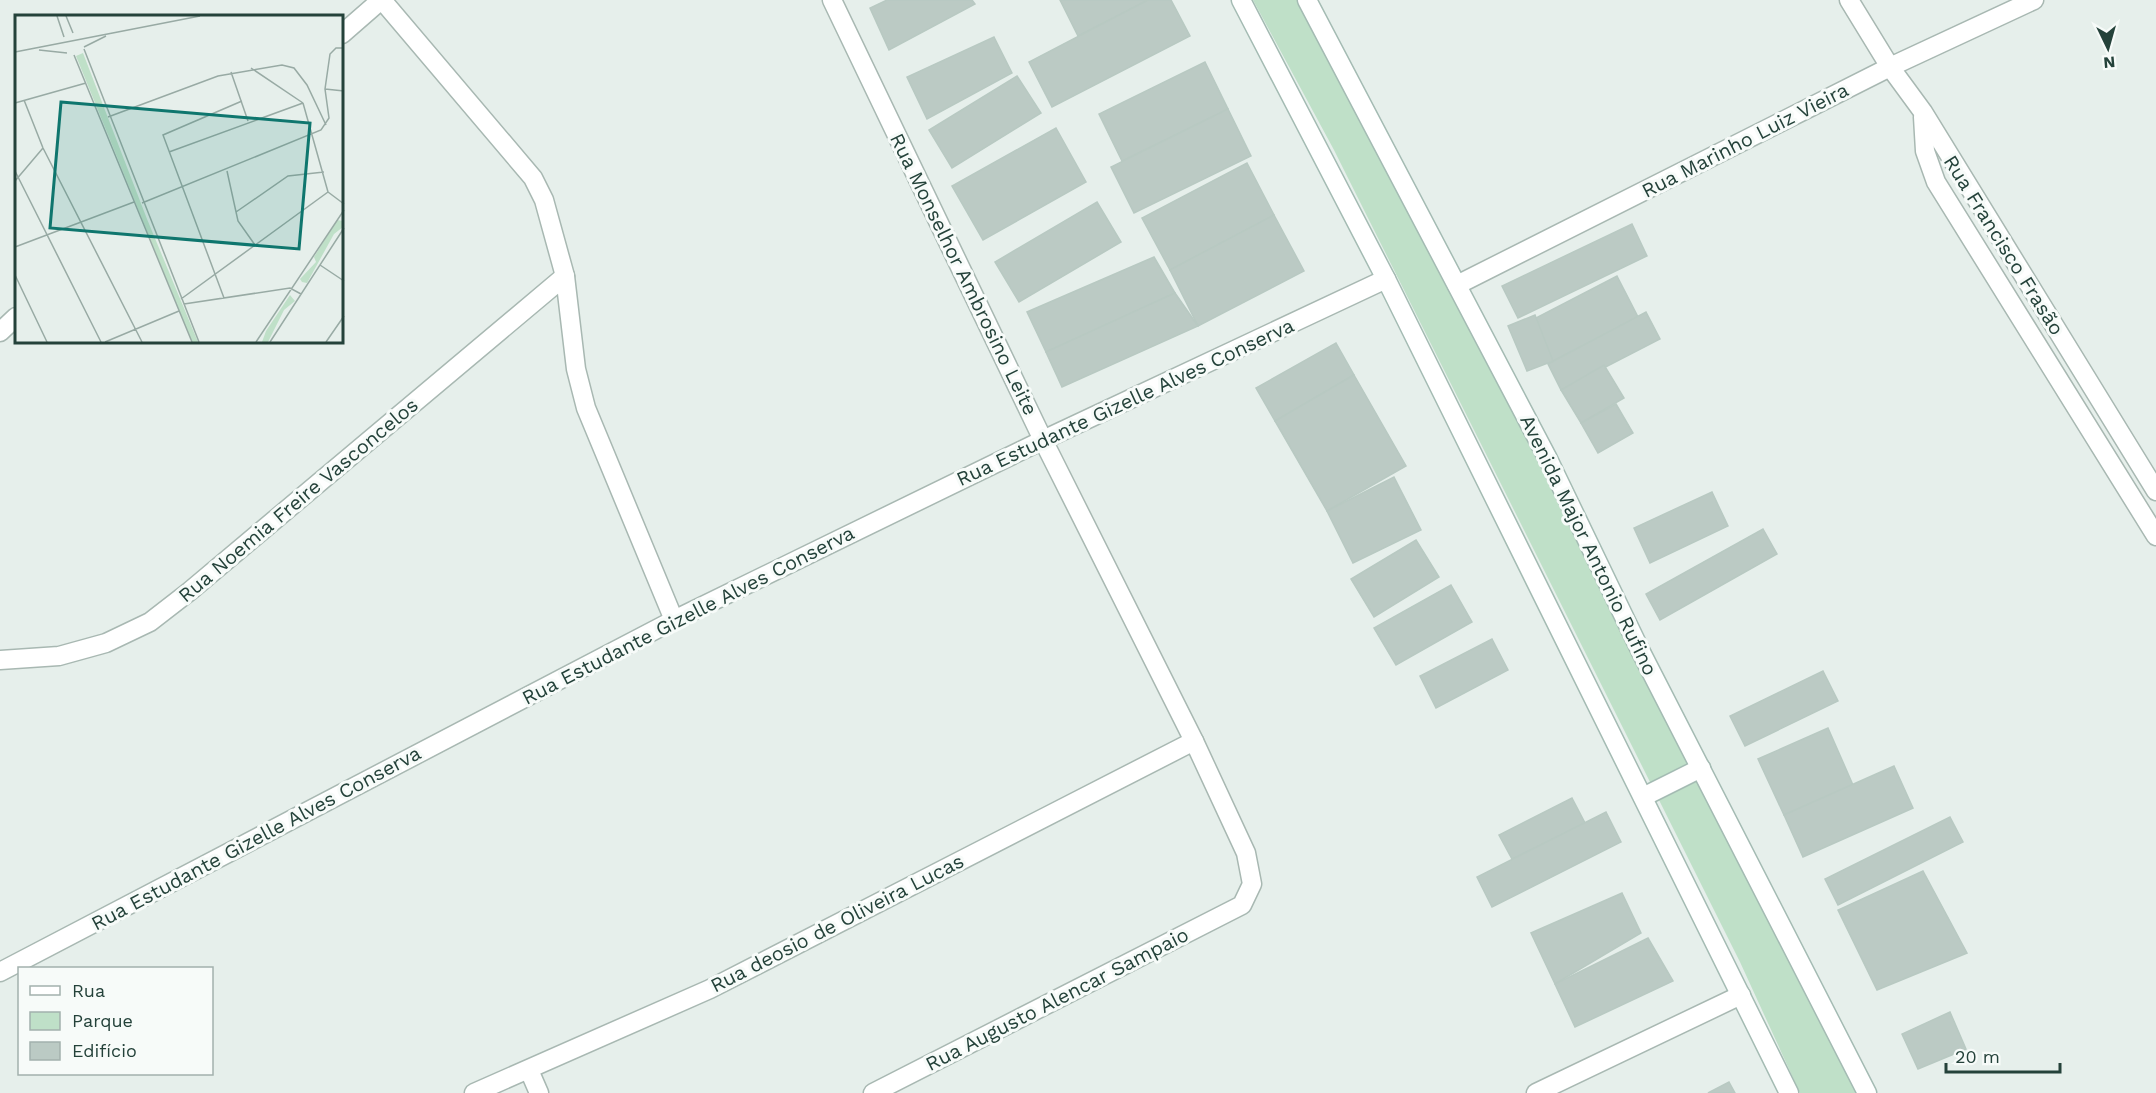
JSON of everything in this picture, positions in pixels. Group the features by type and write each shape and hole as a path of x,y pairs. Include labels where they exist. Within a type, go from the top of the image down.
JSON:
{"street":[{"path":"344,32 381,0 533,178 544,200 566,276 576,369 586,408 674,620"},
{"name":"Rua Monselhor Ambrosino Leite","path":"832,0 1043,440 1194,741 1246,853 1251,884 1242,905"},
{"path":"1241,0 1386,279 1789,1093"},
{"name":"Avenida Major Antonio Rufino","path":"1307,0 1548,459 1642,654 1867,1093"},
{"name":"Rua Francisco Frasão","path":"1849,0 1890,67 1923,112 2156,491"},
{"name":"Rua Marinho Luiz Vieira","path":"1457,285 1890,67 2034,0"},
{"path":"1923,112 1925,151 1936,182 2156,536"},
{"name":"Rua Noemia Freire Vasconcelos","path":"0,660 59,656 106,643 150,622 566,276"},
{"name":"Rua Estudante Gizelle Alves Conserva","path":"0,972 674,620 1043,440 1386,279"},
{"path":"0,332 15,318"},
{"name":"Rua deosio de Oliveira Lucas","path":"474,1093 710,989 1194,741"},
{"path":"1643,797 1701,768"},
{"name":"Rua Augusto Alencar Sampaio","path":"873,1093 1242,905"},
{"path":"1536,1093 1741,995"},
{"path":"529,1070 539,1093"}],"green space":[{"path":"1253,0 1302,0 1550,483 1704,795 1857,1093 1800,1093 1740,962 1334,150"}],"building":[{"path":"887,0 972,0 975,4 889,50 870,8"},
{"path":"1060,0 1148,0 1078,36"},
{"path":"1148,0 1171,0 1190,36 1052,107 1029,62"},
{"path":"994,37 1012,73 927,119 907,77"},
{"path":"1205,62 1228,109 1122,161 1099,114"},
{"path":"1017,76 1041,113 952,168 929,130"},
{"path":"1228,109 1251,156 1134,213 1111,167"},
{"path":"1056,128 1086,182 983,240 952,186"},
{"path":"1247,163 1274,215 1170,270 1142,218"},
{"path":"1097,202 1121,242 1019,302 995,262"},
{"path":"1274,215 1304,271 1198,326 1170,270"},
{"path":"1632,224 1647,256 1518,318 1502,286"},
{"path":"1154,257 1175,293 1046,352 1027,312"},
{"path":"1617,276 1638,317 1553,361 1532,320"},
{"path":"1175,293 1198,326 1062,387 1046,352"},
{"path":"1646,312 1660,339 1561,390 1548,364"},
{"path":"1535,315 1553,361 1527,371 1508,326"},
{"path":"1336,343 1354,375 1275,421 1256,388"},
{"path":"1604,365 1624,398 1581,423 1561,390"},
{"path":"1354,375 1406,466 1327,511 1275,421"},
{"path":"1616,404 1633,433 1598,453 1581,423"},
{"path":"1394,477 1421,530 1353,563 1327,511"},
{"path":"1712,492 1728,526 1650,563 1634,528"},
{"path":"1763,529 1777,554 1660,620 1646,594"},
{"path":"1416,540 1439,577 1374,617 1351,579"},
{"path":"1451,585 1472,622 1396,665 1374,628"},
{"path":"1492,639 1508,670 1436,708 1420,676"},
{"path":"1823,671 1838,701 1745,746 1730,716"},
{"path":"1828,728 1853,785 1784,815 1758,759"},
{"path":"1894,766 1913,808 1803,857 1784,815"},
{"path":"1572,798 1585,823 1512,859 1499,835"},
{"path":"1606,812 1621,842 1492,907 1477,877"},
{"path":"1950,817 1963,842 1838,905 1825,879"},
{"path":"1923,871 1967,953 1877,990 1838,910"},
{"path":"1622,893 1641,933 1555,984 1531,933"},
{"path":"1648,938 1673,981 1575,1027 1555,984"},
{"path":"1950,1012 1966,1049 1918,1069 1902,1034"},
{"path":"1729,1082 1735,1093 1708,1093"}]}
